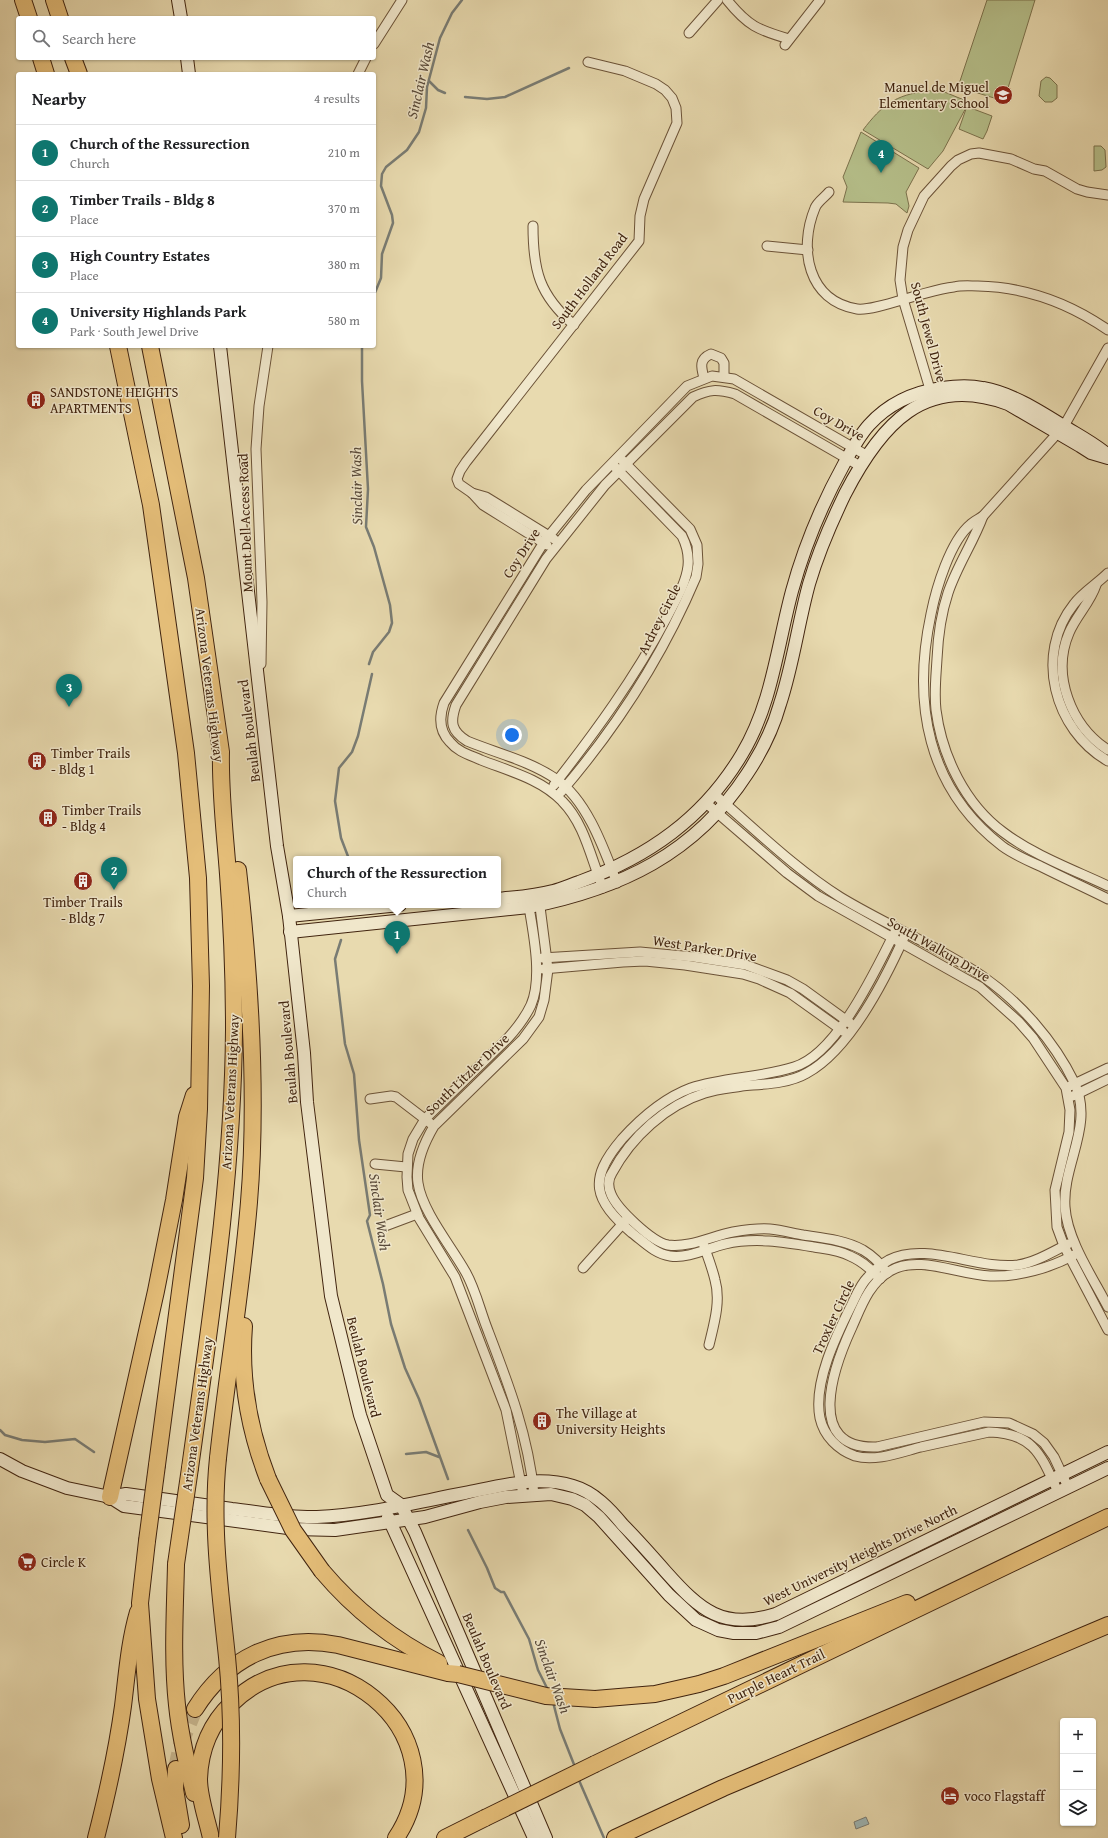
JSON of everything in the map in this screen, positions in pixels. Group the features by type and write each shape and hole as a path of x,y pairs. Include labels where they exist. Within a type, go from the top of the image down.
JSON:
{"highway":[{"path":"23,0 28,16"},
{"path":"54,0 59,16"},
{"path":"42,60 45,72"},
{"path":"75,60 78,72"},
{"path":"96,1838 111,1771 123,1706 133,1630 140,1603 195,1178 199,1109 201,986 198,886 192,811 175,675 151,505 118,348"},
{"name":"Arizona Veterans Highway","path":"150,348 196,578 221,752 220,780 228,875 233,962 232,1086 221,1234 176,1564 174,1646 177,1705 185,1758 207,1838"},
{"path":"221,752 230,791 240,883 250,1032 252,1148 250,1202 215,1482 216,1553 228,1673 231,1758 227,1838"},
{"path":"110,1497 166,1241 187,1117 199,1078"},
{"path":"244,1253 248,1270 243,1345 245,1389 250,1420 257,1449 268,1479 293,1530 322,1571 352,1604 386,1632 416,1652 458,1674"},
{"name":"Purple Heart Trail","path":"445,1838 595,1764 1108,1517"},
{"path":"195,1709 211,1685 237,1663 279,1644 297,1642 328,1642 448,1673 458,1674 546,1696 595,1700 654,1694 699,1684 724,1676 1037,1552"},
{"path":"140,1603 147,1699 153,1744 174,1838"},
{"path":"621,1835 723,1788 1108,1625"},
{"path":"211,1838 201,1796 199,1780 202,1755 211,1731 229,1706 256,1685 276,1677 301,1673 330,1674 356,1685 381,1703 393,1716 402,1730 413,1761 414,1788 412,1802 407,1817 396,1838"},
{"path":"176,1769 177,1805 184,1838"}],"street":[{"path":"178,0 181,16"},
{"path":"376,41 402,0"},
{"path":"688,33 718,0"},
{"path":"728,0 748,23 763,32 787,42 820,0"},
{"path":"187,60 190,72"},
{"path":"359,72 365,60"},
{"name":"South Holland Road","path":"556,546 484,505 472,493 458,484 457,479 460,471 639,242 640,216 644,199 678,123 676,108 672,98 665,90 625,71 588,62"},
{"name":"South Jewel Drive","path":"932,395 903,299 900,280 902,247 908,230 924,196 954,163 965,156 980,153 1011,159 1034,169 1045,171 1077,189 1087,192 1108,194"},
{"path":"829,192 815,207 810,226 808,250 810,269 815,280 826,296 835,302 864,310 955,286 1000,286 1035,294 1067,305 1108,330"},
{"path":"533,226 533,249 536,272 543,289 556,307 574,325"},
{"path":"767,246 808,250"},
{"name":"Beulah Boulevard","path":"220,348 277,846 289,916 304,1053 307,1102 331,1296 360,1415 387,1495"},
{"name":"Mount Dell Access Road","path":"261,700 262,602 256,449 259,406 268,348"},
{"path":"1108,348 1060,430 983,516 970,525 955,544 939,582 927,630 924,688 925,713 929,736 941,769 959,801 973,819 1003,847 1018,856 1108,898"},
{"path":"704,378 701,366 702,360 711,354 721,358 724,363 724,376"},
{"name":"Coy Drive","path":"446,738 440,718 444,703 546,539 586,490 687,386 704,378 724,376 742,383 866,455"},
{"path":"501,905 534,901 554,891 598,875 627,862 671,834 693,816 710,798 742,755 760,719 768,696 791,593 802,557 819,515 853,447 868,425 894,404 911,396 932,395 968,386 981,387 998,392 1036,410 1060,430 1095,444 1108,457"},
{"name":"Coy Drive","path":"454,731 453,714 456,705 556,546 605,485 693,397 706,390 728,392 749,401 860,466"},
{"path":"501,899 534,901 566,900 617,883 642,871 669,855 694,835 721,808 754,764 776,717 781,703 809,583 835,515 860,466 878,439 894,422 932,395"},
{"name":"Ardrey Circle","path":"558,796 566,788 611,730 637,689 660,652 696,577 698,564 697,545 690,528 626,464 615,459"},
{"name":"Ardrey Circle","path":"550,790 597,729 636,673 675,602 687,570 686,544 682,536 619,471 615,459"},
{"path":"983,516 977,531 958,565 950,586 941,620 938,638 935,690 936,709 944,745 962,786 985,816 1002,832 1022,844 1108,886"},
{"path":"1108,573 1073,604 1059,632 1054,655 1053,672 1055,688 1066,719 1076,734 1089,748 1108,761"},
{"path":"1096,585 1092,596 1074,622 1068,635 1065,648 1063,681 1067,698 1083,728 1098,743 1108,750"},
{"path":"603,888 581,828 573,814 558,796 536,782 462,752 455,748 446,738 454,731 466,741 539,770 558,780 581,804 617,883"},
{"path":"941,769 952,764"},
{"name":"South Walkup Drive","path":"710,798 787,873 807,888 835,907 970,981 992,996 1018,1021 1032,1038 1066,1088 1068,1098 1071,1121 1056,1181 1054,1200 1057,1227 1064,1246 1108,1330"},
{"name":"South Walkup Drive","path":"721,808 796,867 841,897 982,976 1010,998 1040,1031 1075,1084 1078,1094 1081,1112 1081,1131 1066,1185 1066,1216 1079,1252 1108,1307"},
{"name":"South Litzler Drive","path":"529,1494 516,1406 466,1272 425,1205 418,1184 418,1169 420,1155 426,1139 434,1126 531,1030 539,1017 544,1000 548,969 547,958 534,901"},
{"name":"South Litzler Drive","path":"527,1482 506,1410 463,1296 455,1276 417,1214 408,1190 406,1167 413,1139 425,1119 519,1026 531,1004 534,994 536,970 534,901"},
{"path":"289,916 370,908"},
{"path":"290,932 479,908"},
{"path":"876,1275 864,1263 850,1255 838,1251 772,1240 750,1240 705,1249 686,1255 664,1255 654,1250 622,1224 603,1202 600,1192 600,1182 602,1169 622,1140 652,1109 687,1090 710,1082 782,1070 797,1066 813,1057 828,1043 860,999 898,928"},
{"path":"884,1269 865,1251 843,1242 770,1229 732,1232 679,1245 660,1242 629,1217 616,1203 610,1194 608,1183 611,1174 620,1160 648,1127 681,1104 704,1093 720,1089 777,1082 807,1073 820,1063 848,1035 865,1012 906,933"},
{"name":"West Parker Drive","path":"536,958 640,952 694,957 746,965 787,980 855,1026"},
{"name":"West Parker Drive","path":"536,970 645,962 685,965 743,974 759,979 790,993 848,1035"},
{"path":"1066,1088 1108,1068"},
{"path":"1068,1098 1108,1079"},
{"path":"370,1098 396,1097 434,1126"},
{"path":"376,1164 406,1167"},
{"path":"385,1226 417,1214"},
{"path":"583,1268 629,1217"},
{"path":"702,1240 715,1281 717,1297 717,1309 709,1345"},
{"name":"Troxler Circle","path":"1063,1489 1057,1477 1052,1453 1044,1443 1021,1427 1009,1423 984,1422 877,1447 859,1446 846,1441 840,1435 831,1419 829,1408 837,1364 865,1299 873,1286 876,1275 897,1257 914,1254 938,1256 988,1265 1016,1265 1035,1260 1074,1240"},
{"name":"Troxler Circle","path":"884,1269 916,1264 968,1273 1002,1276 1037,1270 1079,1252"},
{"name":"West University Heights Drive North","path":"110,1497 126,1494 274,1515 302,1517 330,1516 385,1508 527,1482 551,1481 575,1486 595,1497 610,1509 693,1602 704,1610 724,1618 742,1621 760,1619 776,1614 1108,1452"},
{"path":"0,1459 22,1471 67,1488 110,1497"},
{"name":"West University Heights Drive North","path":"110,1497 124,1506 294,1529 335,1530 425,1518 480,1502 529,1494 551,1494 572,1499 585,1505 599,1516 666,1592 696,1620 718,1630 746,1634 779,1627 1108,1468"},
{"path":"402,1505 387,1495 385,1508 391,1523 534,1838"},
{"name":"Beulah Boulevard","path":"402,1505 546,1838"}],"green space":[{"path":"987,0 1035,0 1004,101 958,87"},
{"path":"1046,77 1050,78 1057,85 1057,98 1052,102 1045,102 1039,96 1041,81"},
{"path":"927,91 942,91 969,102 943,151 928,169 863,130 883,108 890,103 906,95"},
{"path":"968,107 992,116 983,139 959,129"},
{"path":"861,132 919,168 906,192 909,206 907,213 896,204 843,202 847,187 843,177"},
{"path":"1094,146 1101,146 1105,150 1106,167 1102,170 1094,171"}],"water":[{"path":"866,1817 869,1824 856,1829 854,1822"}],"waterway":[{"name":"Sinclair Wash","path":"376,290 381,278 382,254 393,223 392,215 381,186 382,174 386,167 407,150 419,132 426,108 427,87 440,38 452,13 462,0"},
{"path":"465,97 487,99 505,97 569,68"},
{"path":"429,81 438,90 445,93"},
{"name":"Sinclair Wash","path":"362,348 362,381 368,489 366,527 374,547 390,605 392,623 389,632 373,652 369,664"},
{"name":"Sinclair Wash","path":"348,856 341,838 335,801 339,768 352,752 358,736 372,674"},
{"name":"Sinclair Wash","path":"341,940 335,959 345,1044 354,1074 359,1140 370,1215 367,1221 383,1284 391,1324 405,1368 419,1399 448,1479"},
{"path":"0,1430 5,1435 22,1440 45,1442 75,1439 94,1452"},
{"path":"406,1454 426,1452 439,1457"},
{"name":"Sinclair Wash","path":"468,1530 495,1588 501,1592 504,1592 529,1639 538,1670 548,1690"},
{"name":"Sinclair Wash","path":"553,1702 560,1729 575,1767"},
{"name":"Sinclair Wash","path":"578,1778 604,1838"}],"tunnel":[{"path":"176,1769 182,1740 195,1709"}],"place":[{"name":"Manuel de Miguel Elementary School","path":"1003,95"},
{"name":"University Highlands Park","path":"881,173"},
{"name":"SANDSTONE HEIGHTS APARTMENTS","path":"36,400"},
{"name":"High Country Estates","path":"69,707"},
{"name":"Timber Trails - Bldg 1","path":"37,761"},
{"name":"Timber Trails - Bldg 4","path":"48,818"},
{"name":"Timber Trails - Bldg 7","path":"83,881"},
{"name":"Timber Trails - Bldg 8","path":"114,890"},
{"name":"Church of the Ressurection","path":"397,954"},
{"name":"The Village at University Heights","path":"542,1421"},
{"name":"Circle K","path":"27,1562"},
{"name":"voco Flagstaff","path":"950,1796"}]}
